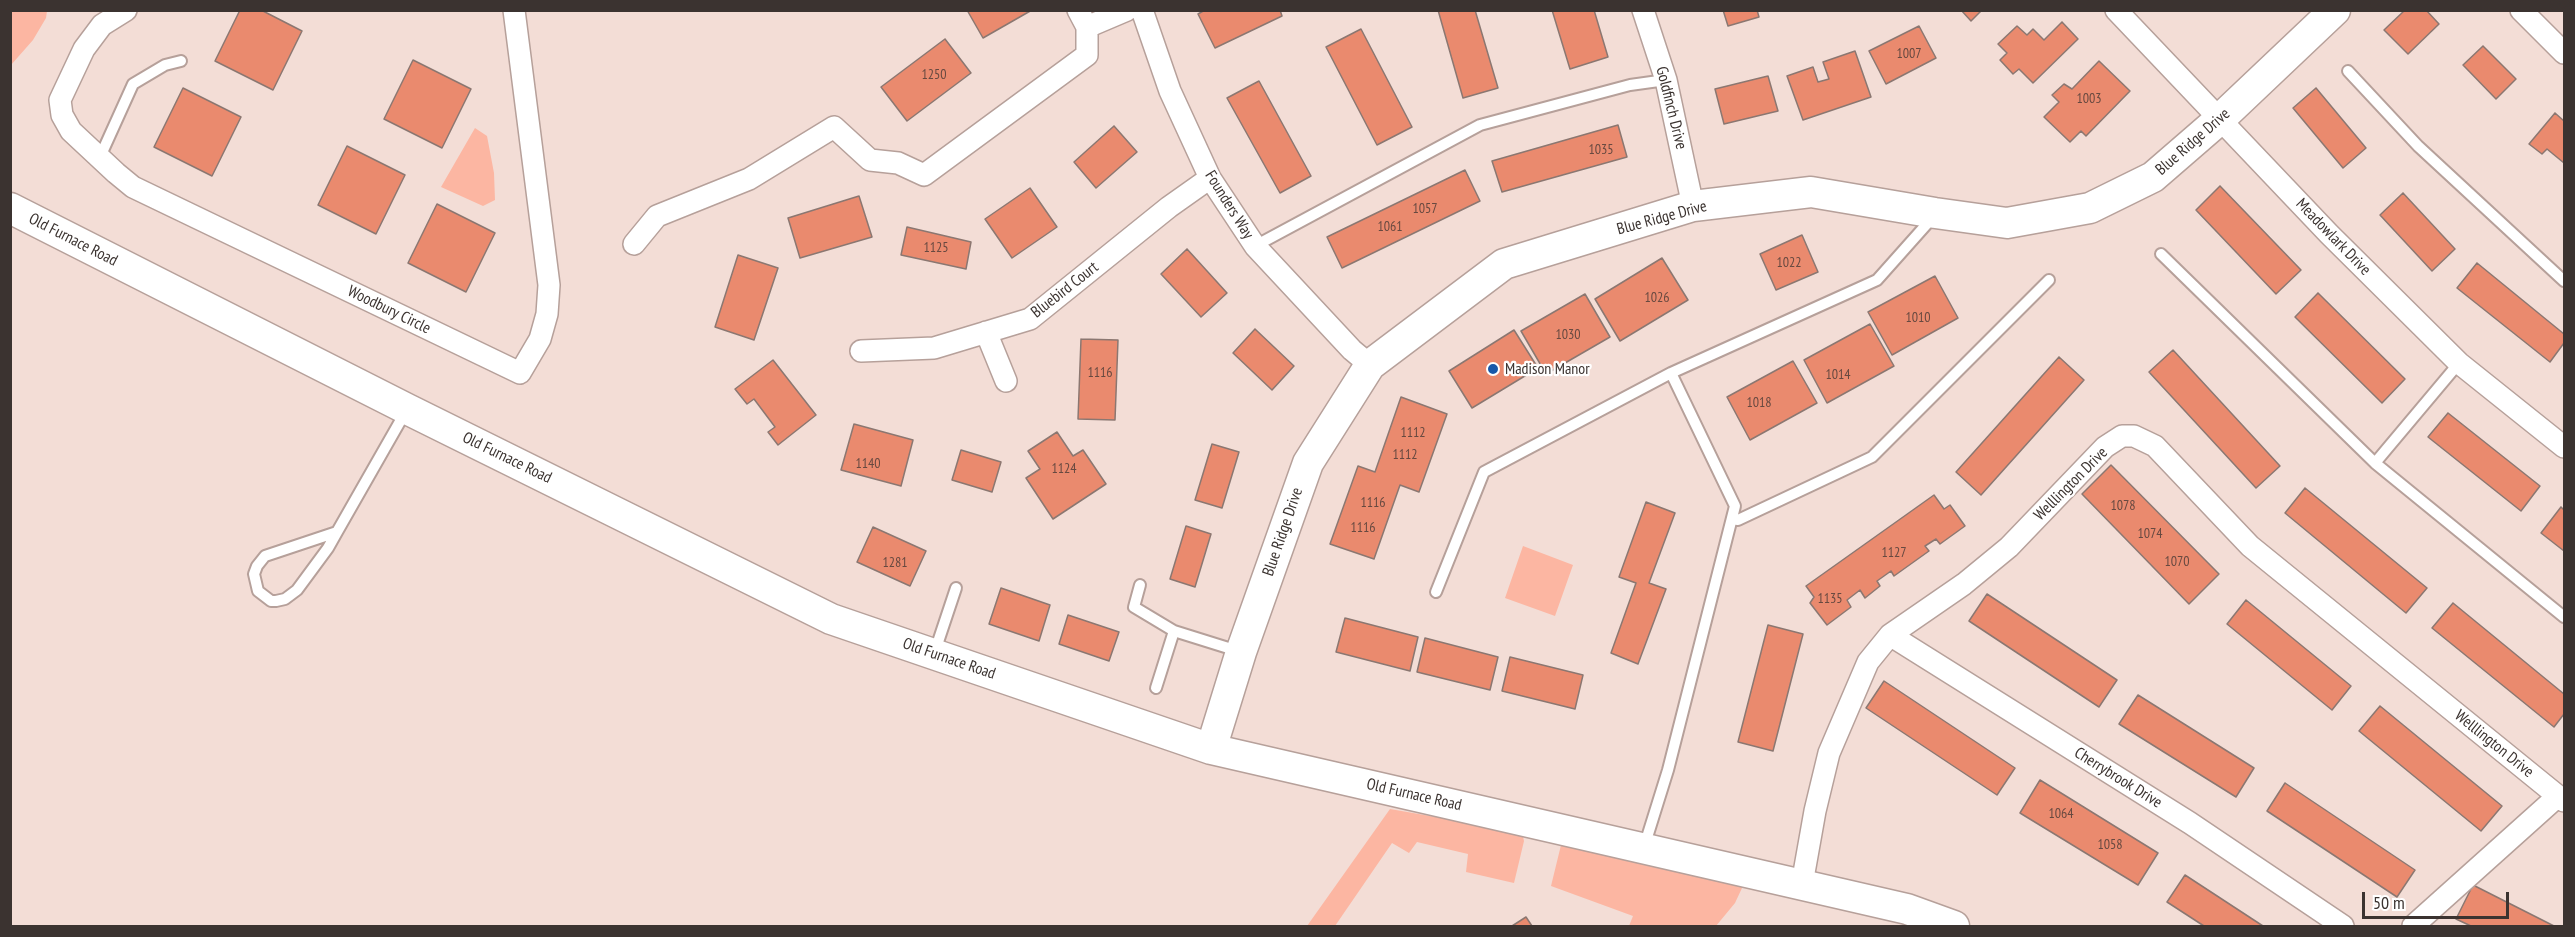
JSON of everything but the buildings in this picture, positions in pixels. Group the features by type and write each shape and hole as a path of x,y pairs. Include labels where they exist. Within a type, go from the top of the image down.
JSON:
{"street":[{"name":"Woodbury Circle","path":"126,10 102,25 90,41 60,100 62,115 71,131 133,187 519,373 540,339 547,314 549,285 514,10"},
{"path":"634,244 657,216 749,179 834,127 870,160 898,163 924,175 1087,56 1083,19 1127,10"},
{"name":"Founders Way","path":"1142,10 1170,91 1210,178 1255,246 1352,350 1370,365"},
{"name":"Goldfinch Drive","path":"1643,10 1666,80 1693,206"},
{"name":"Meadowlark Drive","path":"2116,10 2329,234 2459,363 2565,447"},
{"name":"Blue Ridge Drive","path":"1211,749 1241,652 1308,463 1370,365 1504,264 1693,206 1811,192 2007,223 2090,208 2153,177 2220,120 2335,10"},
{"path":"2521,10 2565,53"},
{"name":"Bluebird Court","path":"861,351 934,348 1030,319 1169,207 1210,178"},
{"name":"Old Furnace Road","path":"10,208 407,409 831,619 1211,749 1907,909 1954,927"},
{"path":"986,332 1006,381"},
{"name":"Welllington Drive","path":"1802,884 1815,811 1829,753 1868,662 1890,635 1964,584 2009,547 2105,447 2122,436 2134,436 2155,446 2250,546 2561,798"},
{"name":"Cherrybrook Drive","path":"1890,635 2190,823 2343,927"},
{"path":"2413,927 2561,798"}],"lane":[{"path":"100,157 133,84 165,65 181,61"},
{"path":"2348,71 2418,146 2565,281"},
{"path":"1255,246 1480,124 1630,85 1666,80"},
{"path":"1436,592 1484,472 1671,374 1876,280 1931,222 1935,213"},
{"path":"2161,254 2375,463 2565,617"},
{"path":"1732,519 1738,519 1872,457 2049,280"},
{"path":"2375,463 2459,363"},
{"path":"1644,848 1668,770 1736,506 1671,374"},
{"path":"337,532 265,556 254,574 258,591 271,601 280,601 293,594 337,532 407,409"},
{"path":"1140,585 1134,607 1174,631 1241,652"},
{"path":"934,655 956,588"},
{"path":"1156,688 1174,631"}],"shaded area":[{"path":"11,10 47,11 46,18 33,40 11,65"},
{"path":"475,128 487,136 494,173 495,200 483,206 441,187"},
{"path":"1523,546 1573,565 1555,616 1505,598"},
{"path":"1390,809 1522,832 1524,841 1514,883 1466,872 1468,854 1417,842 1409,853 1392,843 1335,926 1307,926"},
{"path":"1562,841 1742,874 1742,888 1735,903 1716,926 1629,926 1633,916 1551,886"}],"place":[{"name":"Madison Manor","path":"1493,369"}]}
